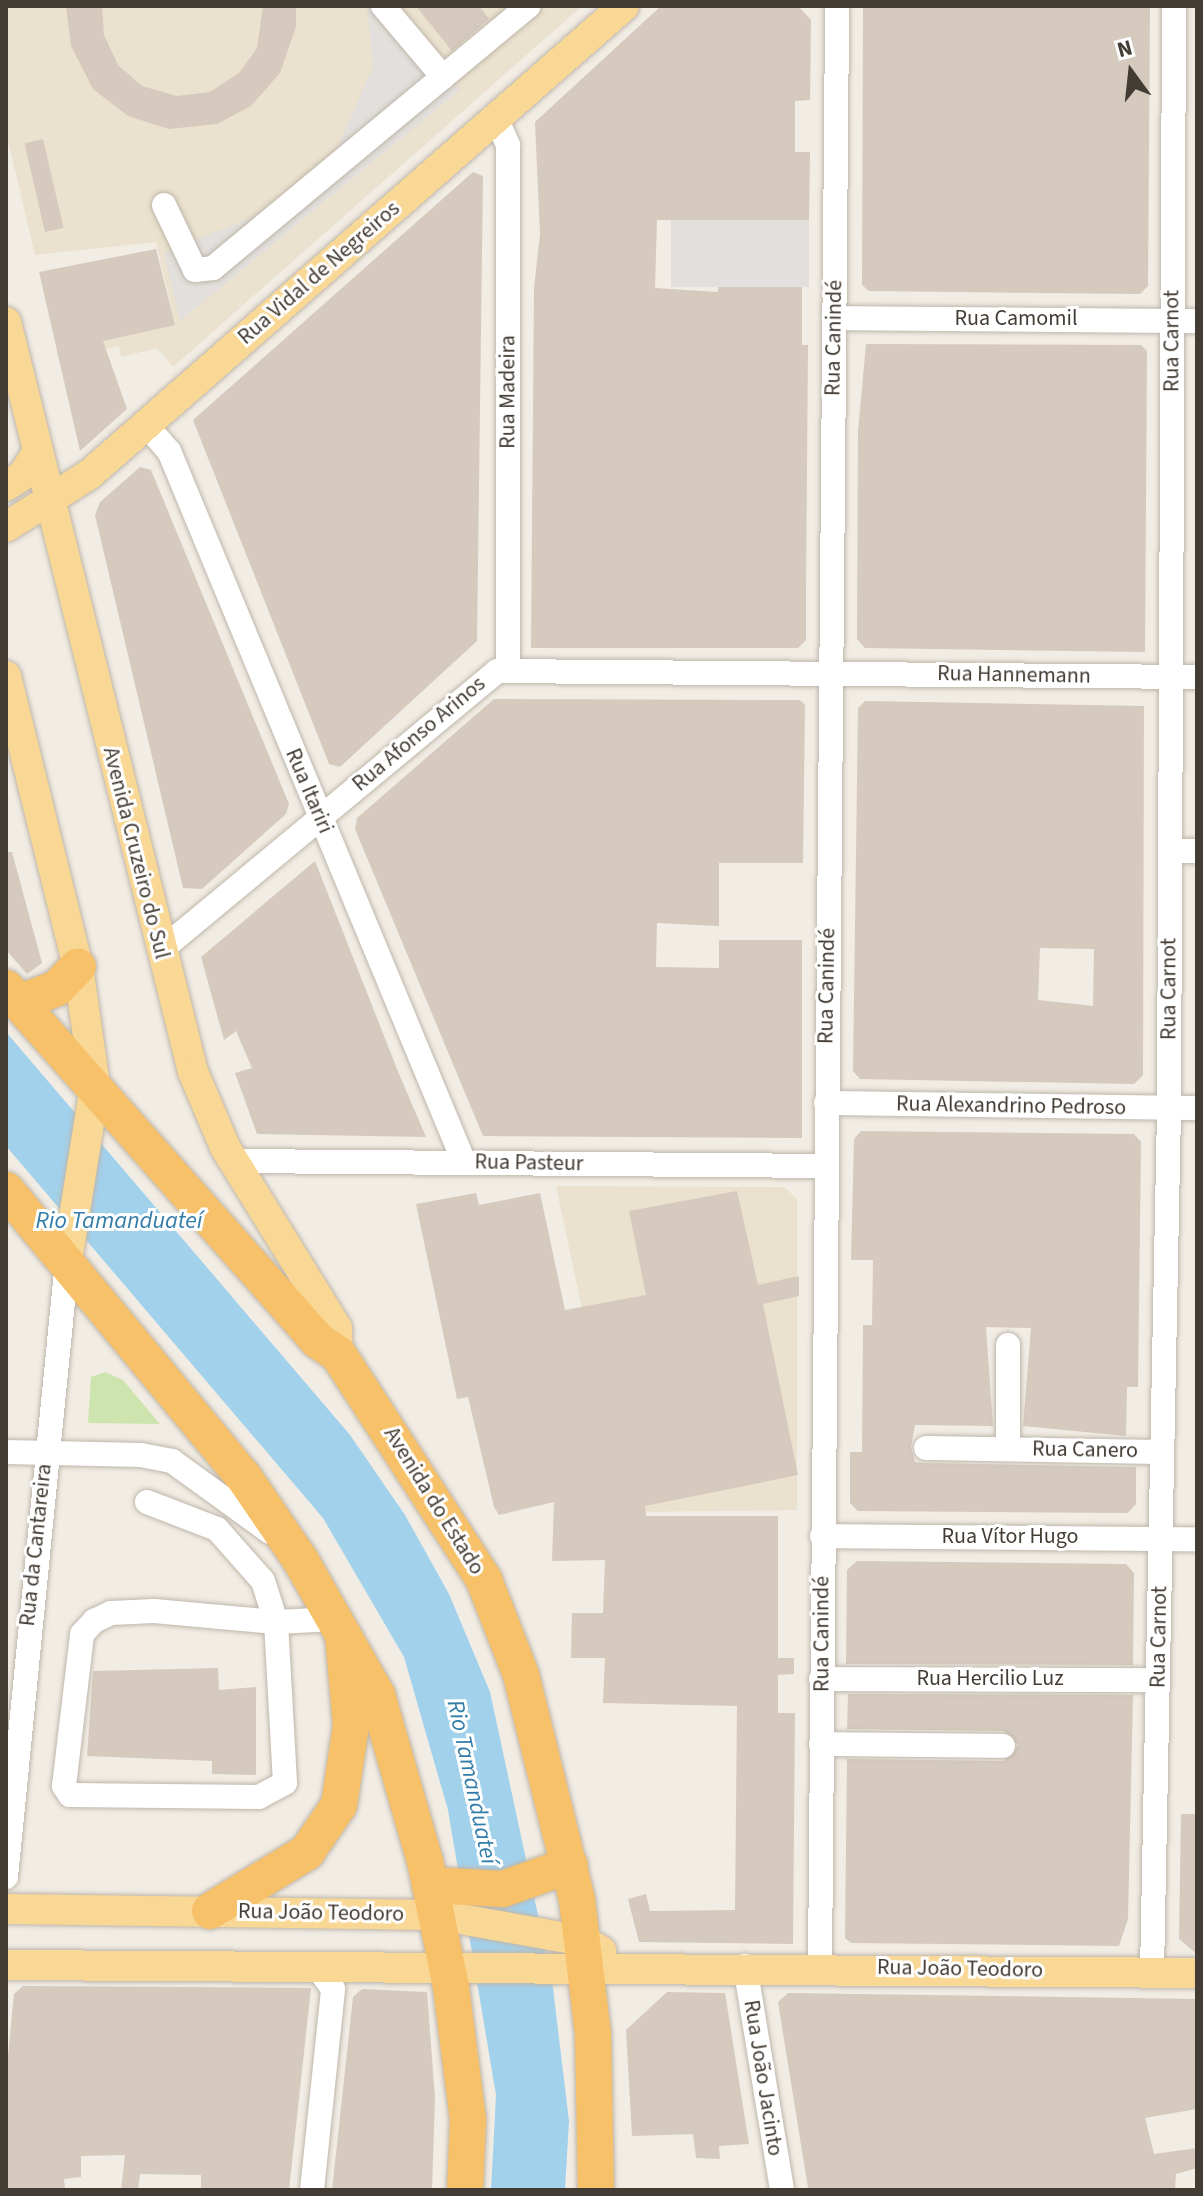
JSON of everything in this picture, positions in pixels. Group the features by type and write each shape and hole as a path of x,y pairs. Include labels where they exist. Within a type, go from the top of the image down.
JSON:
{"highway":[{"path":"13,996 57,988 78,966"},
{"name":"Avenida do Estado","path":"13,996 317,1340 338,1354 484,1580 521,1675 574,1953 596,2190"},
{"path":"6,1190 243,1476 301,1561 377,1695 447,1902 458,1966 467,2103 465,2190"},
{"path":"210,1911 307,1852 339,1805 351,1726 339,1624"},
{"path":"447,1902 503,1889 558,1871"}],"main road":[{"name":"Rua Vidal de Negreiros","path":"6,527 49,505 146,425 624,6"},
{"name":"Avenida Cruzeiro do Sul","path":"6,322 160,951 201,1097 234,1161 337,1328 338,1354"},
{"path":"6,486 37,453"},
{"path":"6,676 78,966 95,1086 67,1261"},
{"name":"Rua João Teodoro","path":"6,1909 210,1911 447,1902 574,1953 626,1967 1197,1973"},
{"path":"6,1965 458,1966 574,1953"}],"street":[{"path":"383,6 443,77"},
{"path":"164,205 195,270 213,268 529,6"},
{"name":"Rua Canindé","path":"820,1967 837,6"},
{"name":"Rua Carnot","path":"1152,1972 1169,1108 1174,6"},
{"name":"Rua Madeira","path":"496,118 508,145 508,669"},
{"name":"Rua Camomil","path":"834,318 1197,321"},
{"name":"Rua Itariri","path":"146,425 169,451 464,1162"},
{"name":"Rua Afonso Arinos","path":"160,951 484,678 508,669 830,673"},
{"name":"Rua Hannemann","path":"830,673 1197,677"},
{"path":"1170,851 1197,851"},
{"name":"Rua Alexandrino Pedroso","path":"826,1103 1197,1108"},
{"name":"Rua Pasteur","path":"234,1161 825,1166"},
{"name":"Rua da Cantareira","path":"6,1877 67,1261"},
{"name":"Rua Canero","path":"1008,1345 1008,1449"},
{"name":"Rua Canero","path":"926,1448 1162,1452"},
{"path":"6,1452 172,1461 218,1490 301,1561"},
{"path":"147,1502 233,1541 263,1581 276,1622 285,1783 275,1793 84,1800 70,1795 64,1786 82,1634 94,1621 111,1613 154,1611 276,1622 339,1624"},
{"name":"Rua Vítor Hugo","path":"822,1536 1197,1539"},
{"name":"Rua Hercilio Luz","path":"821,1679 1158,1680"},
{"path":"821,1744 1003,1746"},
{"path":"312,2190 333,1989 315,1964"},
{"name":"Rua João Jacinto","path":"745,1966 782,2190"}],"shaded area":[{"path":"6,6 582,6 173,367 157,348 121,357 119,346 59,361 57,351 175,324 156,242 35,255 6,132"},
{"path":"367,6 392,6 461,89 180,321 164,252 258,215 336,151 373,67"},
{"path":"671,220 809,220 809,287 671,287"},
{"path":"556,1186 784,1187 797,1199 797,1510 625,1512"}],"green space":[{"path":"105,1372 123,1380 160,1424 88,1423 91,1377"}],"water":[{"name":"Rio Tamanduateí","path":"6,1032 350,1435 405,1515 449,1594 490,1692 552,1980 569,2121 565,2190 491,2190 496,2095 448,1810 404,1657 323,1518 6,1146"}],"building":[{"path":"66,6 102,6 104,35 118,65 142,86 177,96 210,92 239,73 257,48 263,6 296,6 296,27 280,73 251,106 217,124 169,129 128,116 93,89 71,46"},
{"path":"416,6 479,6 489,19 452,51"},
{"path":"661,6 798,6 811,20 810,100 795,101 795,152 810,152 809,220 657,220 655,288 718,292 718,287 802,287 802,345 808,345 806,640 798,648 531,648 534,288 540,234 535,122"},
{"path":"863,6 1150,6 1148,286 1140,294 869,291 862,285"},
{"path":"43,139 63,228 45,232 24,143"},
{"path":"473,172 483,176 477,641 340,767 329,764 193,420"},
{"path":"156,249 175,325 103,341 127,409 80,451 39,272"},
{"path":"866,344 1141,345 1147,351 1145,652 865,648 857,639 858,431"},
{"path":"140,467 151,470 289,804 286,814 202,889 183,888 95,515 100,502"},
{"path":"494,699 800,700 805,705 803,863 719,863 719,926 657,923 656,967 719,968 719,940 802,940 802,1138 483,1136 355,829 357,818"},
{"path":"865,701 1144,706 1143,1075 1134,1084 860,1079 853,1071 858,708","holes":["1040,948 1094,949 1093,1006 1038,1000"]},
{"path":"6,852 12,852 42,963 27,974 6,950"},
{"path":"315,861 426,1137 257,1134 235,1073 252,1068 236,1031 224,1040 201,957"},
{"path":"861,1131 1134,1134 1141,1142 1138,1387 1127,1387 1126,1436 1023,1426 1031,1328 986,1327 993,1426 915,1425 911,1447 915,1462 926,1463 1136,1467 1136,1504 1128,1513 858,1511 850,1503 850,1452 862,1452 863,1325 872,1325 873,1260 851,1260 854,1139"},
{"path":"737,1191 758,1285 799,1276 799,1296 763,1304 798,1475 645,1506 646,1516 778,1516 778,1658 794,1658 794,1674 778,1675 778,1713 795,1713 793,1944 639,1942 628,1899 646,1894 650,1911 735,1910 737,1706 603,1703 605,1658 571,1658 572,1613 603,1613 605,1560 552,1561 554,1502 499,1515 494,1507 468,1397 457,1399 416,1204 476,1193 479,1205 540,1193 565,1310 646,1295 629,1211"},
{"path":"857,1561 1126,1564 1134,1573 1133,1665 846,1664 847,1570"},
{"path":"218,1668 219,1690 256,1687 256,1775 212,1774 212,1761 87,1756 93,1671"},
{"path":"848,1694 1133,1695 1128,1919 1119,1946 851,1943 845,1938 847,1759 1003,1761 1018,1745 1003,1731 847,1729"},
{"path":"1181,1814 1197,1814 1197,1954 1179,1939"},
{"path":"23,1986 311,1988 289,2190 201,2190 201,2175 140,2174 138,2190 121,2190 125,2155 81,2156 81,2177 64,2179 65,2190 6,2190 6,2076 14,1994"},
{"path":"362,1989 427,1992 435,2098 432,2190 332,2190 353,1997"},
{"path":"667,1992 725,1993 749,2144 719,2146 720,2159 696,2158 693,2134 632,2136 626,2030"},
{"path":"788,1993 1197,1999 1197,2109 1145,2118 1154,2154 1197,2148 1197,2168 1176,2174 1175,2190 808,2188 778,2002"}]}
